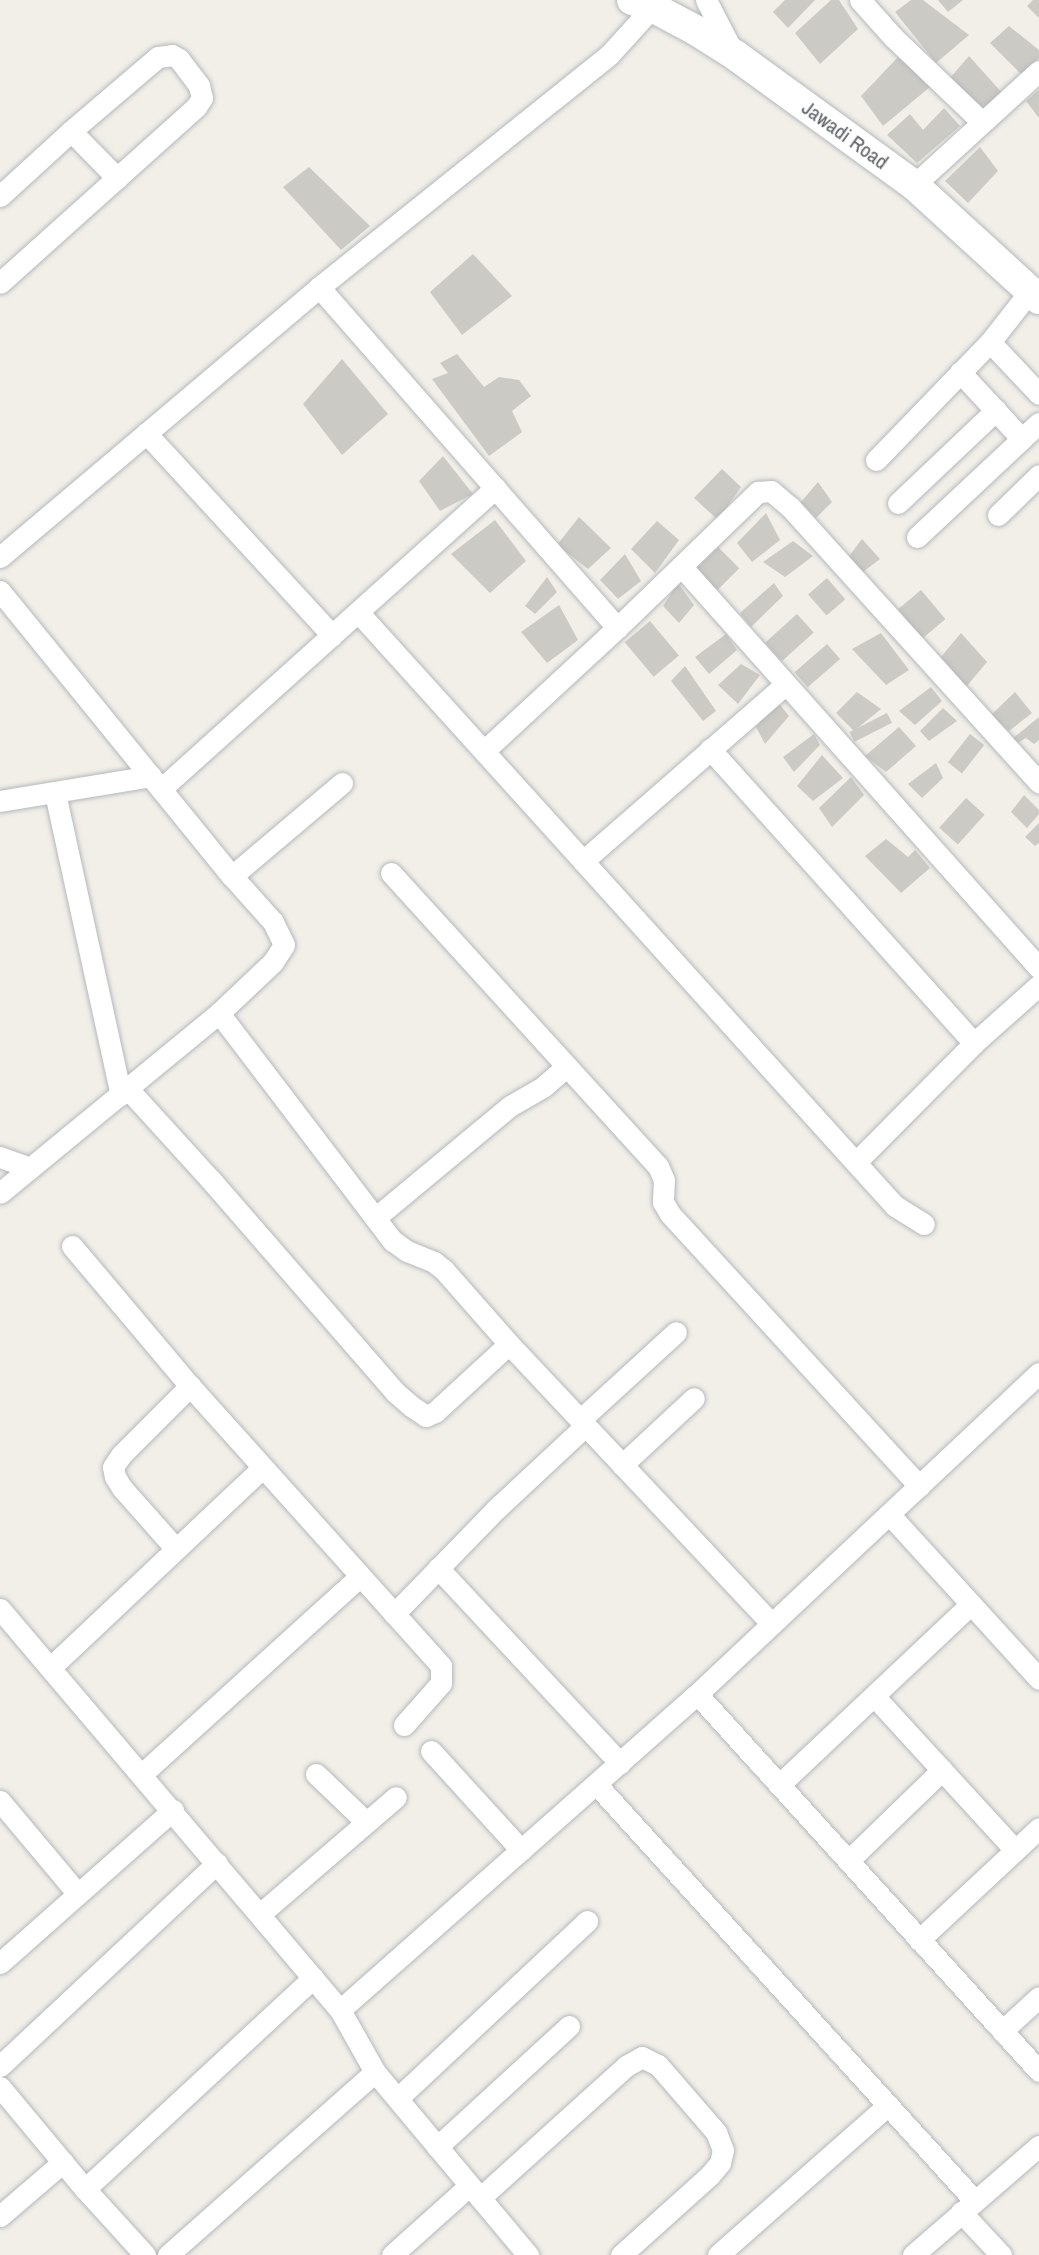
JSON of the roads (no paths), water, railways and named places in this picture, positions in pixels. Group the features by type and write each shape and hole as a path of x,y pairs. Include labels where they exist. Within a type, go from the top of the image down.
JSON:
{"street":[{"path":"706,0 735,55"},
{"path":"860,0 893,37 982,122"},
{"path":"0,557 319,287 615,49 648,3"},
{"name":"Jawadi Road","path":"648,3 735,55 914,185 1035,295"},
{"path":"0,196 71,131 159,57 172,55 179,59 199,86 202,98 196,107 0,283"},
{"path":"914,185 1039,71"},
{"path":"71,131 117,178"},
{"path":"319,287 617,628"},
{"path":"876,460 1035,295"},
{"path":"990,342 1039,394"},
{"path":"960,372 1022,439"},
{"path":"898,503 996,410"},
{"path":"918,537 1039,423"},
{"path":"146,433 332,635"},
{"path":"998,514 1039,475"},
{"path":"0,801 156,782 332,635 495,488"},
{"path":"484,751 617,628 758,492 771,491 791,508 1039,782"},
{"path":"681,566 1039,968"},
{"path":"0,591 232,876 273,922 285,945 273,962 219,1012 0,1193"},
{"path":"358,612 895,1206 924,1224"},
{"path":"583,861 786,684"},
{"path":"710,749 974,1042"},
{"path":"232,876 342,783"},
{"path":"55,793 124,1092 210,1179 395,1392 420,1413 426,1416 435,1412 509,1344"},
{"path":"391,873 658,1166 664,1180 663,1202 670,1214 919,1486"},
{"path":"856,1162 974,1042 1039,986"},
{"path":"219,1012 397,1246 434,1262 444,1270 509,1344 772,1624"},
{"path":"375,1218 510,1106 544,1086 566,1067"},
{"path":"0,1157 30,1168"},
{"path":"72,1246 190,1386 441,1666 443,1676 432,1695 404,1725"},
{"path":"394,1614 495,1510 676,1332"},
{"path":"340,2010 697,1694 1039,1373"},
{"path":"176,1549 123,1488 115,1477 113,1467 121,1455 190,1386"},
{"path":"622,1465 694,1398"},
{"path":"51,1667 263,1467"},
{"path":"889,1514 971,1604 1036,1670"},
{"path":"438,1568 620,1763"},
{"path":"142,1774 360,1576"},
{"path":"779,1785 971,1604"},
{"path":"4,1623 51,1667 340,2010 375,2072 528,2255"},
{"path":"697,1694 1039,2072"},
{"path":"874,1696 1015,1850"},
{"path":"431,1751 521,1850"},
{"path":"848,1861 942,1770"},
{"path":"316,1774 366,1822"},
{"path":"596,1784 888,2105 968,2206 1001,2255"},
{"path":"260,1914 396,1797"},
{"path":"0,1801 78,1894"},
{"path":"0,1963 173,1810"},
{"path":"919,1940 1039,1828"},
{"path":"0,2066 217,1863"},
{"path":"398,2098 587,1921"},
{"path":"86,2189 313,1978"},
{"path":"1002,2031 1039,1997"},
{"path":"437,2146 569,2026"},
{"path":"392,2255 474,2192 626,2066 642,2057 658,2065 716,2132 723,2150 720,2163 710,2175 621,2255"},
{"path":"168,2255 375,2072"},
{"path":"0,2087 143,2254"},
{"path":"718,2255 888,2105"},
{"path":"913,2255 1039,2146"},
{"path":"0,2216 63,2162"}]}
